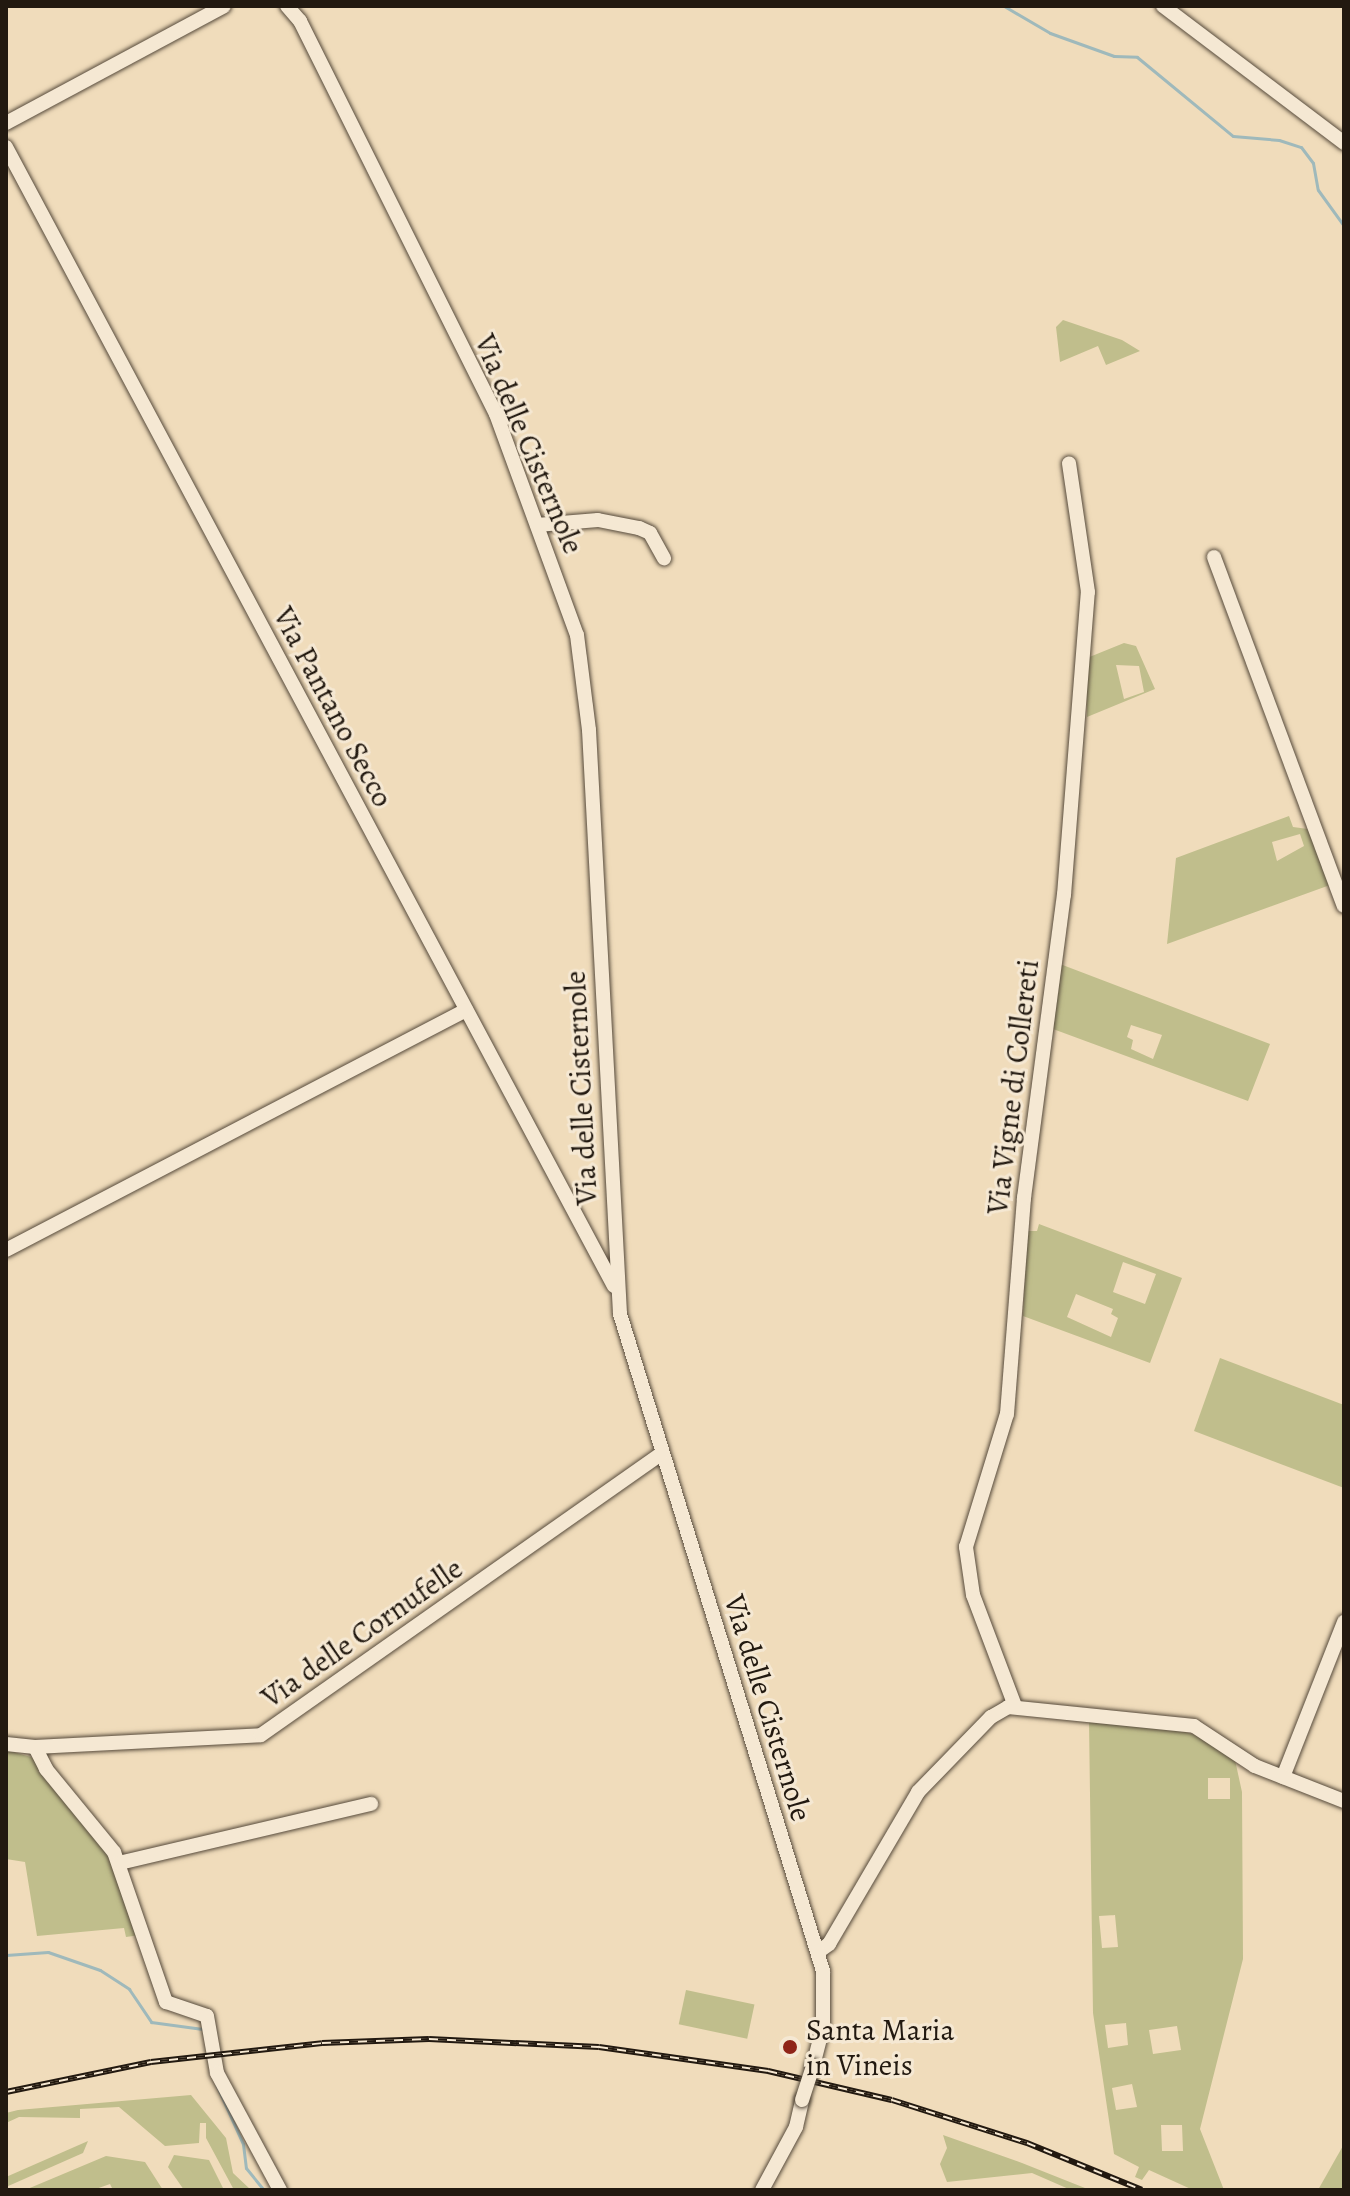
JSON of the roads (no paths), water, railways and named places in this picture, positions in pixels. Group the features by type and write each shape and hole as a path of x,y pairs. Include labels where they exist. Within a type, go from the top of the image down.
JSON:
{"street":[{"path":"6,123 224,6"},
{"name":"Via delle Cisternole","path":"287,6 300,21 496,414 577,635 589,730 617,1291 662,1453 818,1952 826,1991 813,2066 796,2127 762,2190"},
{"path":"1163,6 1344,143"},
{"name":"Via Pantano Secco","path":"6,147 617,1291"},
{"name":"Via Vigne di Collereti","path":"1015,1706 973,1595 966,1547 1007,1414 1024,1198 1064,895 1088,592 1069,463"},
{"path":"537,525 598,520 639,528 650,533 664,558"},
{"path":"1214,557 1344,906"},
{"path":"6,1250 466,1010"},
{"name":"Via delle Cornufelle","path":"6,1744 35,1747 261,1735 662,1453"},
{"path":"1283,1777 1344,1622"},
{"path":"818,1952 829,1944 918,1792 991,1717 1015,1706 1194,1726 1255,1766 1344,1801"},
{"path":"35,1747 43,1765 108,1841 119,1863 166,2002 207,2016 217,2073 280,2190"},
{"path":"119,1863 371,1804"}],"waterway":[{"path":"1004,6 1050,33 1114,56 1137,57 1233,136 1279,140 1301,147 1313,163 1318,190 1344,226"},
{"path":"6,1955 48,1952 100,1970 129,1989 151,2022 203,2029"},
{"path":"216,2084 243,2144 246,2168 264,2190"}],"railway":[{"path":"6,2092 151,2062 322,2043 429,2039 599,2047 768,2071 892,2100 1027,2143 1142,2190"}],"place":[{"name":"Santa Maria in Vineis","path":"790,2047"}]}
